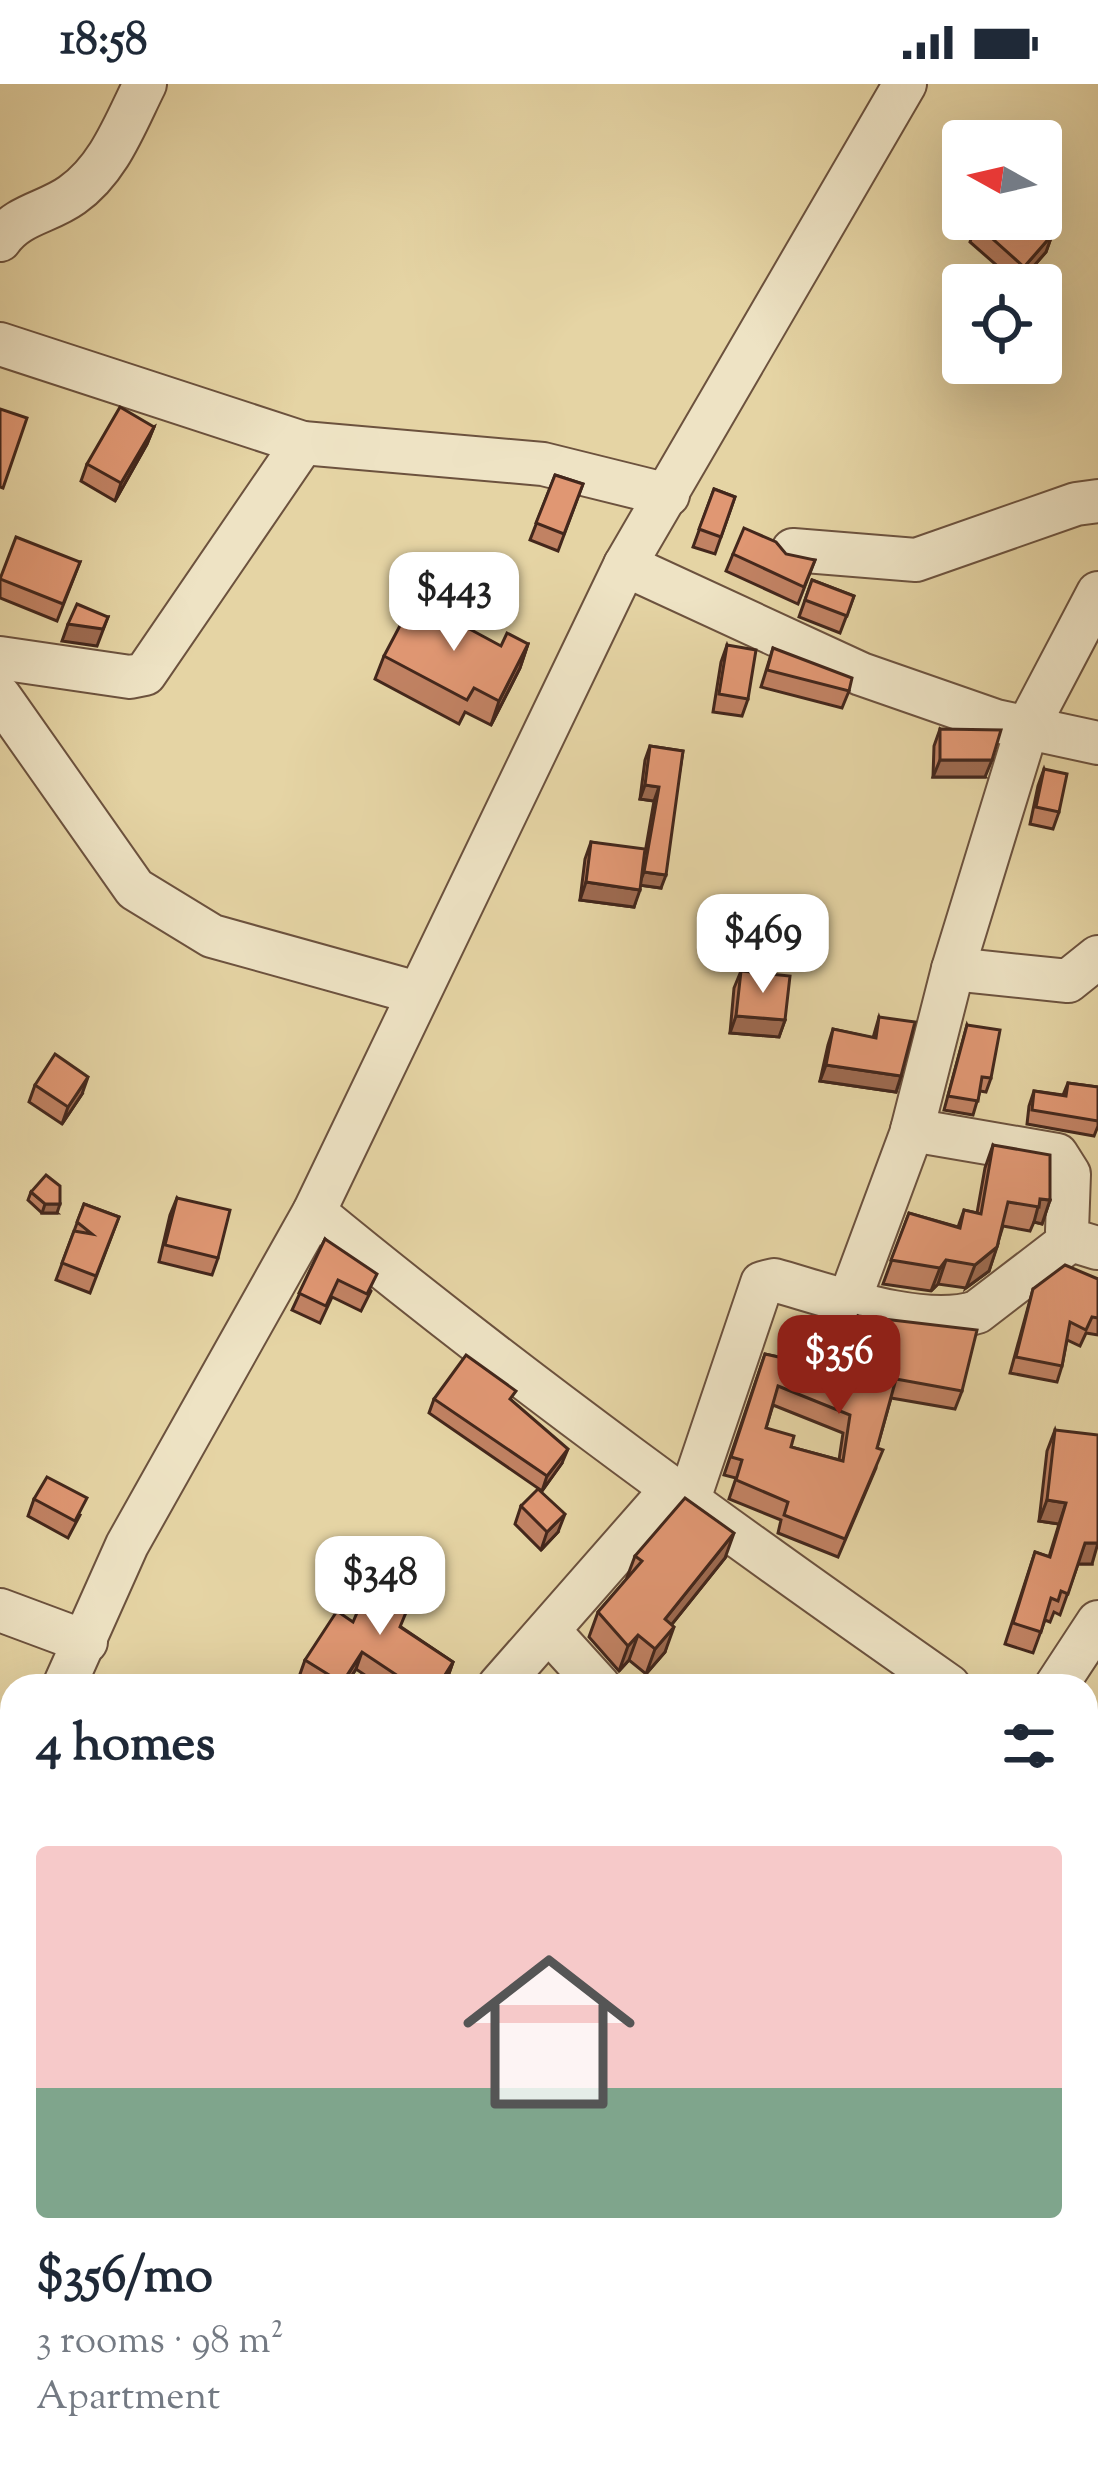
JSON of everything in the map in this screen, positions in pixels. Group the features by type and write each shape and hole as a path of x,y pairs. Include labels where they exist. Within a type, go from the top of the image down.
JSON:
{"street":[{"path":"0,240 10,225 69,197 99,171 145,84"},
{"path":"70,1674 127,1545 314,1212 625,565 905,84"},
{"path":"0,344 302,442 543,464 668,495"},
{"path":"0,658 130,677 145,674 302,442"},
{"path":"793,550 916,560 1098,501"},
{"path":"625,565 861,674 1027,728 1098,743"},
{"path":"849,1301 911,1130 953,969 1027,728 1098,593"},
{"path":"0,697 135,889 212,937 417,992"},
{"path":"953,969 1068,981 1098,957"},
{"path":"510,1674 681,1494 758,1288 774,1280 849,1301 958,1318 977,1312 1085,1244 1070,1174 1057,1155 911,1130"},
{"path":"314,1212 424,1302 932,1674"},
{"path":"0,1610 86,1642"},
{"path":"1064,1674 1098,1622"},
{"path":"550,1632 587,1674"}],"building":[{"path":"994,240 1048,240 1027,264"},
{"path":"120,407 154,427 121,483 87,464"},
{"path":"0,409 27,418 3,488 0,487"},
{"path":"555,475 583,484 564,534 536,523"},
{"path":"714,489 735,497 721,537 699,529"},
{"path":"744,528 776,542 786,554 815,560 804,587 733,554"},
{"path":"16,537 80,562 63,604 0,579"},
{"path":"812,580 854,596 847,616 805,600"},
{"path":"414,599 501,646 507,633 528,644 499,701 474,688 467,700 384,656"},
{"path":"77,604 108,617 103,629 68,624"},
{"path":"727,645 756,650 748,699 719,694"},
{"path":"773,648 852,678 849,691 767,670"},
{"path":"940,729 1001,730 992,760 940,760"},
{"path":"650,746 683,751 666,875 644,872 659,787 645,785"},
{"path":"1044,769 1067,774 1059,812 1036,807"},
{"path":"591,842 645,849 640,890 586,882"},
{"path":"741,971 790,976 785,1020 736,1016"},
{"path":"879,1017 915,1022 901,1076 826,1065 833,1029 876,1038"},
{"path":"967,1025 1000,1030 991,1078 982,1077 978,1101 948,1096"},
{"path":"55,1054 88,1077 68,1107 35,1085"},
{"path":"1068,1083 1098,1087 1098,1121 1032,1110 1034,1091 1066,1096"},
{"path":"993,1145 1050,1155 1050,1200 1040,1199 1039,1207 1008,1202 997,1247 975,1265 946,1260 940,1268 891,1260 909,1213 960,1228 964,1210 981,1214"},
{"path":"46,1175 60,1186 60,1204 45,1204 31,1192"},
{"path":"177,1198 230,1210 218,1258 165,1245"},
{"path":"84,1204 119,1217 96,1276 62,1263 74,1231 92,1234 77,1222"},
{"path":"325,1239 377,1274 367,1294 338,1280 326,1306 299,1293"},
{"path":"1065,1265 1098,1279 1098,1318 1092,1317 1086,1330 1070,1322 1062,1366 1016,1357 1033,1289"},
{"path":"858,1316 977,1330 962,1391 896,1379 877,1448 883,1450 845,1539 784,1515 788,1502 736,1480 742,1460 731,1457 765,1354 846,1372","holes":["778,1386 850,1415 843,1461 791,1447 794,1436 766,1428"]},
{"path":"466,1355 516,1391 510,1399 568,1449 547,1476 434,1399"},
{"path":"1055,1430 1098,1435 1098,1543 1085,1543 1068,1594 1061,1591 1058,1601 1051,1598 1041,1632 1013,1623 1035,1552 1050,1557 1066,1503 1047,1500"},
{"path":"47,1477 87,1498 75,1521 34,1499"},
{"path":"538,1489 565,1514 547,1532 521,1506"},
{"path":"685,1498 734,1533 665,1619 674,1627 655,1649 638,1635 628,1646 598,1612 642,1561 635,1556"},
{"path":"376,1569 417,1586 400,1627 453,1662 446,1674 395,1674 362,1652 348,1674 328,1674 305,1660 337,1611 353,1622"}]}
